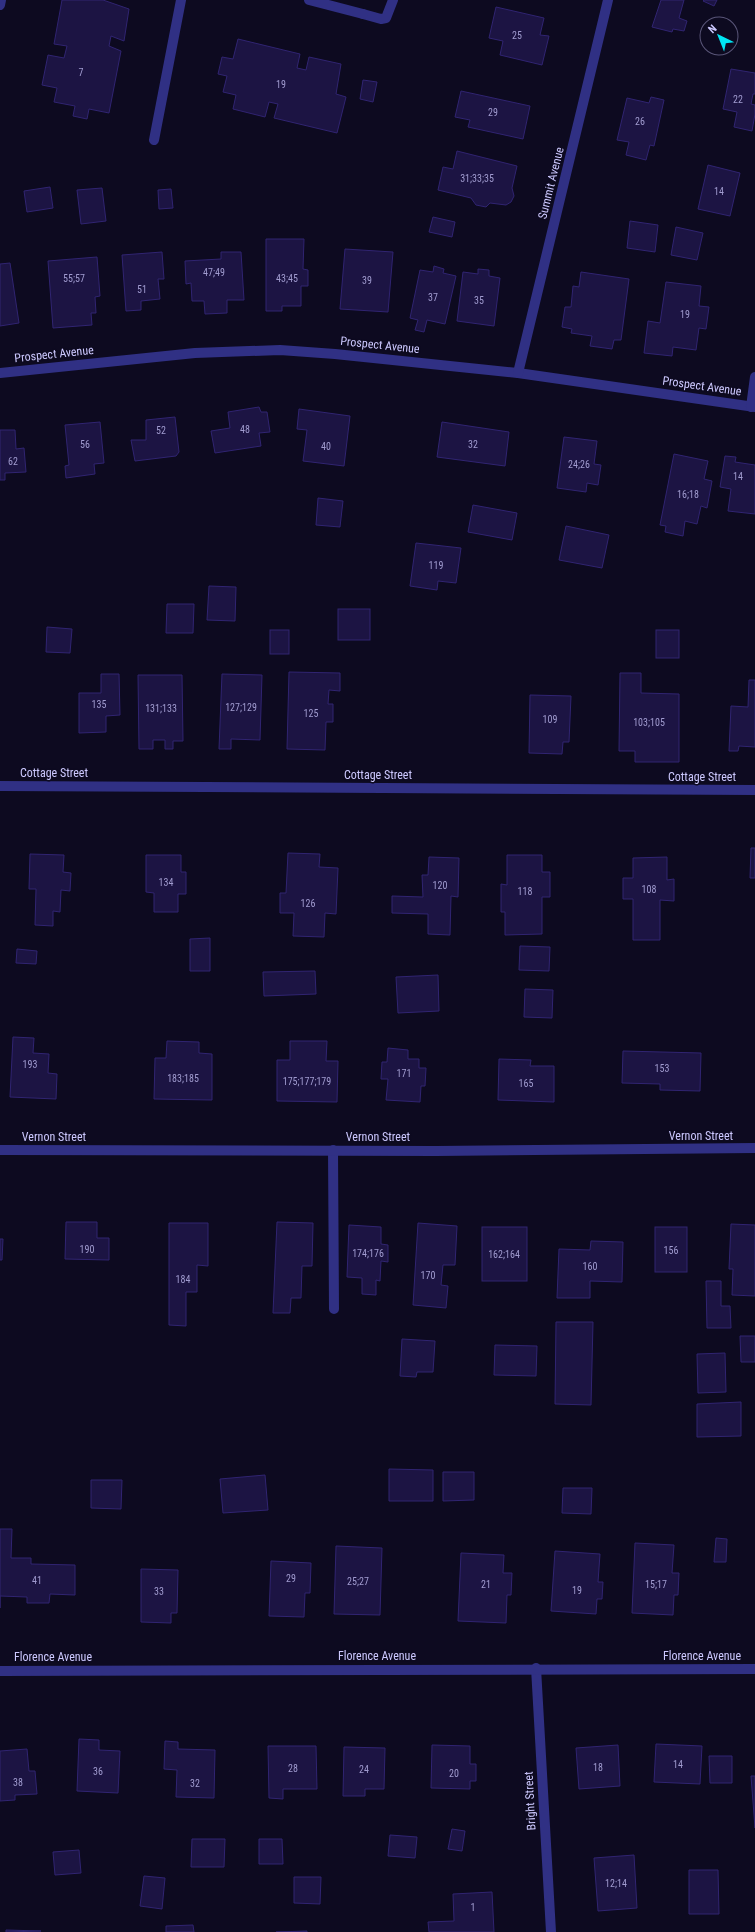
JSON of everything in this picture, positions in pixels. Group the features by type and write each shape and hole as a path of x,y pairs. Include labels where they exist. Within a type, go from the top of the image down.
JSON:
{"street":[{"path":"0,5 1,0"},
{"path":"154,140 181,0"},
{"path":"310,0 335,3 381,19 386,18 393,0"},
{"name":"Summit Avenue","path":"518,373 608,0"},
{"name":"Prospect Avenue","path":"0,373 195,353 280,350 335,354 518,373 753,407"},
{"path":"753,407 755,377"},
{"name":"Cottage Street","path":"0,786 755,790"},
{"name":"Vernon Street","path":"0,1150 755,1148"},
{"path":"333,1150 334,1309"},
{"name":"Florence Avenue","path":"0,1671 536,1668 755,1669"},
{"name":"Bright Street","path":"536,1668 551,1932"}],"building":[{"path":"62,0 103,0 129,9 124,41 111,36 109,46 121,51 109,113 89,109 87,119 73,116 75,106 54,102 57,88 42,85 48,55 64,58 67,46 54,44"},
{"path":"661,0 684,0 679,18 687,21 684,31 673,29 672,32 652,27"},
{"path":"717,0 714,6 703,1"},
{"path":"496,7 544,18 540,35 549,36 542,65 500,55 503,41 489,38"},
{"path":"238,39 300,54 297,68 306,70 309,57 341,64 336,94 346,97 337,133 274,118 278,104 269,102 265,117 233,109 236,95 223,92 227,76 218,74 222,57 233,59"},
{"path":"731,69 755,73 755,94 753,94 751,104 755,105 752,131 734,127 737,112 723,109"},
{"path":"363,80 377,82 373,102 360,99"},
{"path":"461,91 530,106 523,139 468,127 470,120 455,117"},
{"path":"651,97 664,100 654,146 650,145 646,160 626,155 629,142 617,140 627,98 649,103"},
{"path":"457,151 517,166 512,188 514,196 511,202 506,205 490,203 486,207 476,205 471,198 438,190 443,167 453,169"},
{"path":"708,165 740,173 730,216 698,209"},
{"path":"50,187 53,208 27,212 24,191"},
{"path":"102,188 106,221 81,224 77,190"},
{"path":"171,189 173,208 159,209 158,190"},
{"path":"433,217 455,222 452,237 429,232"},
{"path":"630,221 658,225 655,252 627,248"},
{"path":"676,227 703,233 697,260 671,255"},
{"path":"266,239 304,239 303,269 308,270 308,286 301,286 301,306 282,306 282,311 266,311"},
{"path":"345,249 393,252 388,312 340,309"},
{"path":"162,252 164,279 158,279 160,299 141,301 141,310 126,311 122,255"},
{"path":"221,252 241,252 244,300 227,300 227,313 205,314 204,301 192,301 191,283 186,284 185,261 221,259"},
{"path":"97,257 100,296 95,297 96,313 91,313 92,325 53,328 48,261"},
{"path":"10,263 19,323 0,326 0,264"},
{"path":"434,266 444,269 443,273 456,276 445,324 427,320 424,332 415,330 418,320 410,318 420,270 433,272"},
{"path":"478,269 489,270 489,276 500,278 494,326 457,321 463,272 478,274"},
{"path":"581,272 629,279 621,340 614,340 612,349 590,346 592,336 571,333 572,329 562,327 565,307 571,307 573,286 579,287"},
{"path":"666,282 701,286 699,306 709,307 706,329 699,328 696,350 673,347 672,356 644,353 648,321 660,323"},
{"path":"259,407 261,412 267,412 270,432 259,433 261,446 215,453 211,431 230,428 228,412"},
{"path":"299,409 350,416 344,466 303,461 307,430 297,429"},
{"path":"175,417 179,452 176,456 135,461 131,440 146,440 146,420"},
{"path":"100,422 104,463 94,464 95,474 66,478 65,466 69,465 65,425"},
{"path":"442,422 509,432 505,466 437,457"},
{"path":"0,430 15,430 16,449 24,448 26,472 5,473 5,480 0,480"},
{"path":"564,437 597,441 594,464 601,465 598,485 587,483 586,492 557,488"},
{"path":"674,454 708,461 704,479 712,481 707,508 701,506 697,524 685,521 683,536 665,532 666,526 660,525"},
{"path":"725,456 736,457 735,462 755,465 755,514 728,511 731,489 720,487"},
{"path":"318,498 343,501 340,527 316,525"},
{"path":"473,505 517,513 512,540 468,532"},
{"path":"566,526 609,535 602,568 559,560"},
{"path":"416,543 461,548 456,583 438,581 437,590 410,586"},
{"path":"209,586 236,587 235,621 207,620"},
{"path":"167,604 194,604 193,633 166,633"},
{"path":"338,609 370,609 370,640 338,640"},
{"path":"47,627 72,629 70,653 46,652"},
{"path":"270,630 289,630 289,654 270,654"},
{"path":"656,630 679,630 679,658 656,658"},
{"path":"289,672 340,673 340,691 329,690 328,704 333,704 333,722 326,722 325,750 287,749"},
{"path":"620,673 641,673 641,693 679,694 679,762 635,762 635,751 619,751"},
{"path":"101,674 119,674 120,715 106,716 106,732 79,733 79,693 101,693"},
{"path":"222,674 262,675 260,740 231,739 231,749 219,749"},
{"path":"138,675 182,675 183,741 173,741 173,749 165,749 165,740 153,740 153,749 139,749"},
{"path":"749,680 755,680 755,747 739,746 738,751 729,751 731,706 748,707"},
{"path":"530,695 571,696 569,742 563,742 562,754 529,753"},
{"path":"751,848 755,848 755,878 750,878"},
{"path":"288,853 320,854 319,867 338,868 336,914 325,913 324,937 293,936 294,913 280,913 280,893 286,893"},
{"path":"30,854 64,855 63,872 71,873 70,891 61,890 60,912 53,911 53,926 35,925 36,889 29,889"},
{"path":"146,855 181,855 181,872 186,872 186,894 178,894 178,912 154,912 154,893 146,892"},
{"path":"507,855 542,855 542,872 550,872 550,897 542,897 542,934 505,935 505,912 501,912 501,884 507,885"},
{"path":"429,857 459,858 458,897 451,896 450,935 428,934 428,914 392,913 392,896 423,897 422,875 428,875"},
{"path":"667,857 667,880 674,879 674,901 660,900 660,940 633,940 633,899 623,899 623,878 633,878 633,858"},
{"path":"210,938 210,971 190,971 190,939"},
{"path":"520,946 550,947 549,971 519,970"},
{"path":"17,949 37,951 36,964 16,963"},
{"path":"315,971 316,994 264,996 263,972"},
{"path":"438,975 439,1011 398,1013 396,977"},
{"path":"525,989 553,990 552,1018 524,1017"},
{"path":"13,1037 34,1038 33,1053 49,1054 48,1073 57,1074 56,1099 10,1097"},
{"path":"167,1041 199,1042 199,1053 212,1054 212,1100 154,1099 155,1058 166,1058"},
{"path":"290,1041 327,1041 326,1061 338,1061 337,1102 277,1101 277,1060 290,1060"},
{"path":"388,1048 408,1050 408,1059 419,1059 419,1068 426,1068 425,1086 421,1086 420,1102 386,1100 388,1079 381,1079 382,1062 387,1062"},
{"path":"623,1051 701,1053 700,1091 660,1090 660,1084 622,1083"},
{"path":"499,1059 531,1060 530,1066 554,1066 554,1102 498,1100"},
{"path":"66,1222 97,1222 97,1238 109,1238 109,1260 65,1259"},
{"path":"277,1222 313,1223 312,1266 302,1266 301,1298 291,1298 290,1313 273,1313"},
{"path":"169,1223 208,1223 208,1266 197,1265 197,1292 186,1292 186,1326 169,1325"},
{"path":"418,1223 457,1226 455,1265 443,1265 441,1285 448,1286 446,1308 413,1305"},
{"path":"731,1224 755,1225 755,1296 732,1295 733,1269 729,1269"},
{"path":"349,1225 381,1227 381,1244 388,1245 388,1262 381,1261 380,1281 376,1280 376,1295 362,1294 362,1278 347,1277"},
{"path":"482,1227 527,1227 527,1281 482,1281"},
{"path":"655,1227 687,1227 687,1272 655,1272"},
{"path":"0,1239 3,1239 2,1260 0,1260"},
{"path":"591,1241 623,1242 622,1282 590,1281 590,1298 557,1298 559,1249 590,1250"},
{"path":"706,1281 721,1281 721,1306 730,1306 731,1328 707,1328"},
{"path":"556,1322 593,1322 591,1405 555,1404"},
{"path":"740,1336 755,1336 755,1362 741,1362"},
{"path":"402,1339 435,1341 433,1372 417,1372 416,1377 400,1376"},
{"path":"495,1345 537,1346 536,1376 494,1375"},
{"path":"725,1353 726,1392 698,1393 697,1354"},
{"path":"741,1402 741,1436 697,1437 697,1404"},
{"path":"389,1469 433,1470 433,1501 389,1501"},
{"path":"443,1472 474,1472 474,1500 443,1501"},
{"path":"265,1475 268,1510 223,1513 220,1479"},
{"path":"91,1480 122,1480 121,1509 91,1508"},
{"path":"563,1488 592,1488 591,1514 562,1513"},
{"path":"0,1529 12,1529 11,1558 31,1558 31,1564 75,1565 75,1595 50,1594 49,1603 27,1603 27,1597 0,1596"},
{"path":"716,1538 727,1539 726,1562 714,1562"},
{"path":"635,1543 674,1545 672,1573 679,1573 678,1595 674,1595 673,1615 632,1613"},
{"path":"336,1546 382,1548 380,1615 334,1614"},
{"path":"555,1551 600,1554 598,1582 603,1582 602,1599 597,1599 596,1614 551,1611"},
{"path":"461,1553 504,1555 503,1573 512,1573 511,1595 507,1595 506,1623 458,1621"},
{"path":"271,1561 311,1563 310,1593 305,1593 304,1617 269,1616"},
{"path":"141,1569 178,1570 177,1613 171,1613 171,1623 141,1622"},
{"path":"79,1739 99,1740 99,1750 120,1751 118,1793 77,1791"},
{"path":"165,1741 178,1742 178,1749 215,1750 214,1798 176,1797 177,1770 164,1769"},
{"path":"656,1744 702,1746 700,1784 654,1782"},
{"path":"432,1745 470,1746 470,1764 476,1764 476,1781 470,1781 470,1789 431,1788"},
{"path":"618,1745 620,1786 579,1789 576,1748"},
{"path":"268,1746 316,1746 317,1789 283,1789 283,1799 269,1798"},
{"path":"344,1747 385,1748 384,1789 365,1789 365,1796 343,1796"},
{"path":"27,1749 29,1771 35,1771 37,1794 15,1795 15,1800 0,1801 0,1751"},
{"path":"709,1756 732,1756 732,1783 710,1783"},
{"path":"751,1776 755,1776 755,1828"},
{"path":"452,1829 465,1831 462,1851 448,1849"},
{"path":"390,1835 417,1837 415,1858 388,1856"},
{"path":"192,1839 225,1839 224,1867 191,1867"},
{"path":"259,1839 282,1839 283,1864 259,1864"},
{"path":"79,1850 81,1873 55,1875 53,1852"},
{"path":"634,1855 637,1908 598,1911 594,1858"},
{"path":"689,1870 718,1870 719,1914 689,1914"},
{"path":"144,1876 165,1878 162,1909 140,1906"},
{"path":"294,1877 321,1877 320,1904 294,1903"},
{"path":"492,1892 494,1932 429,1932 428,1922 454,1921 453,1894"},
{"path":"193,1925 194,1932 166,1932 166,1926"},
{"path":"6,1930 41,1931 6,1932"},
{"path":"307,1931 307,1932 276,1932"}]}
